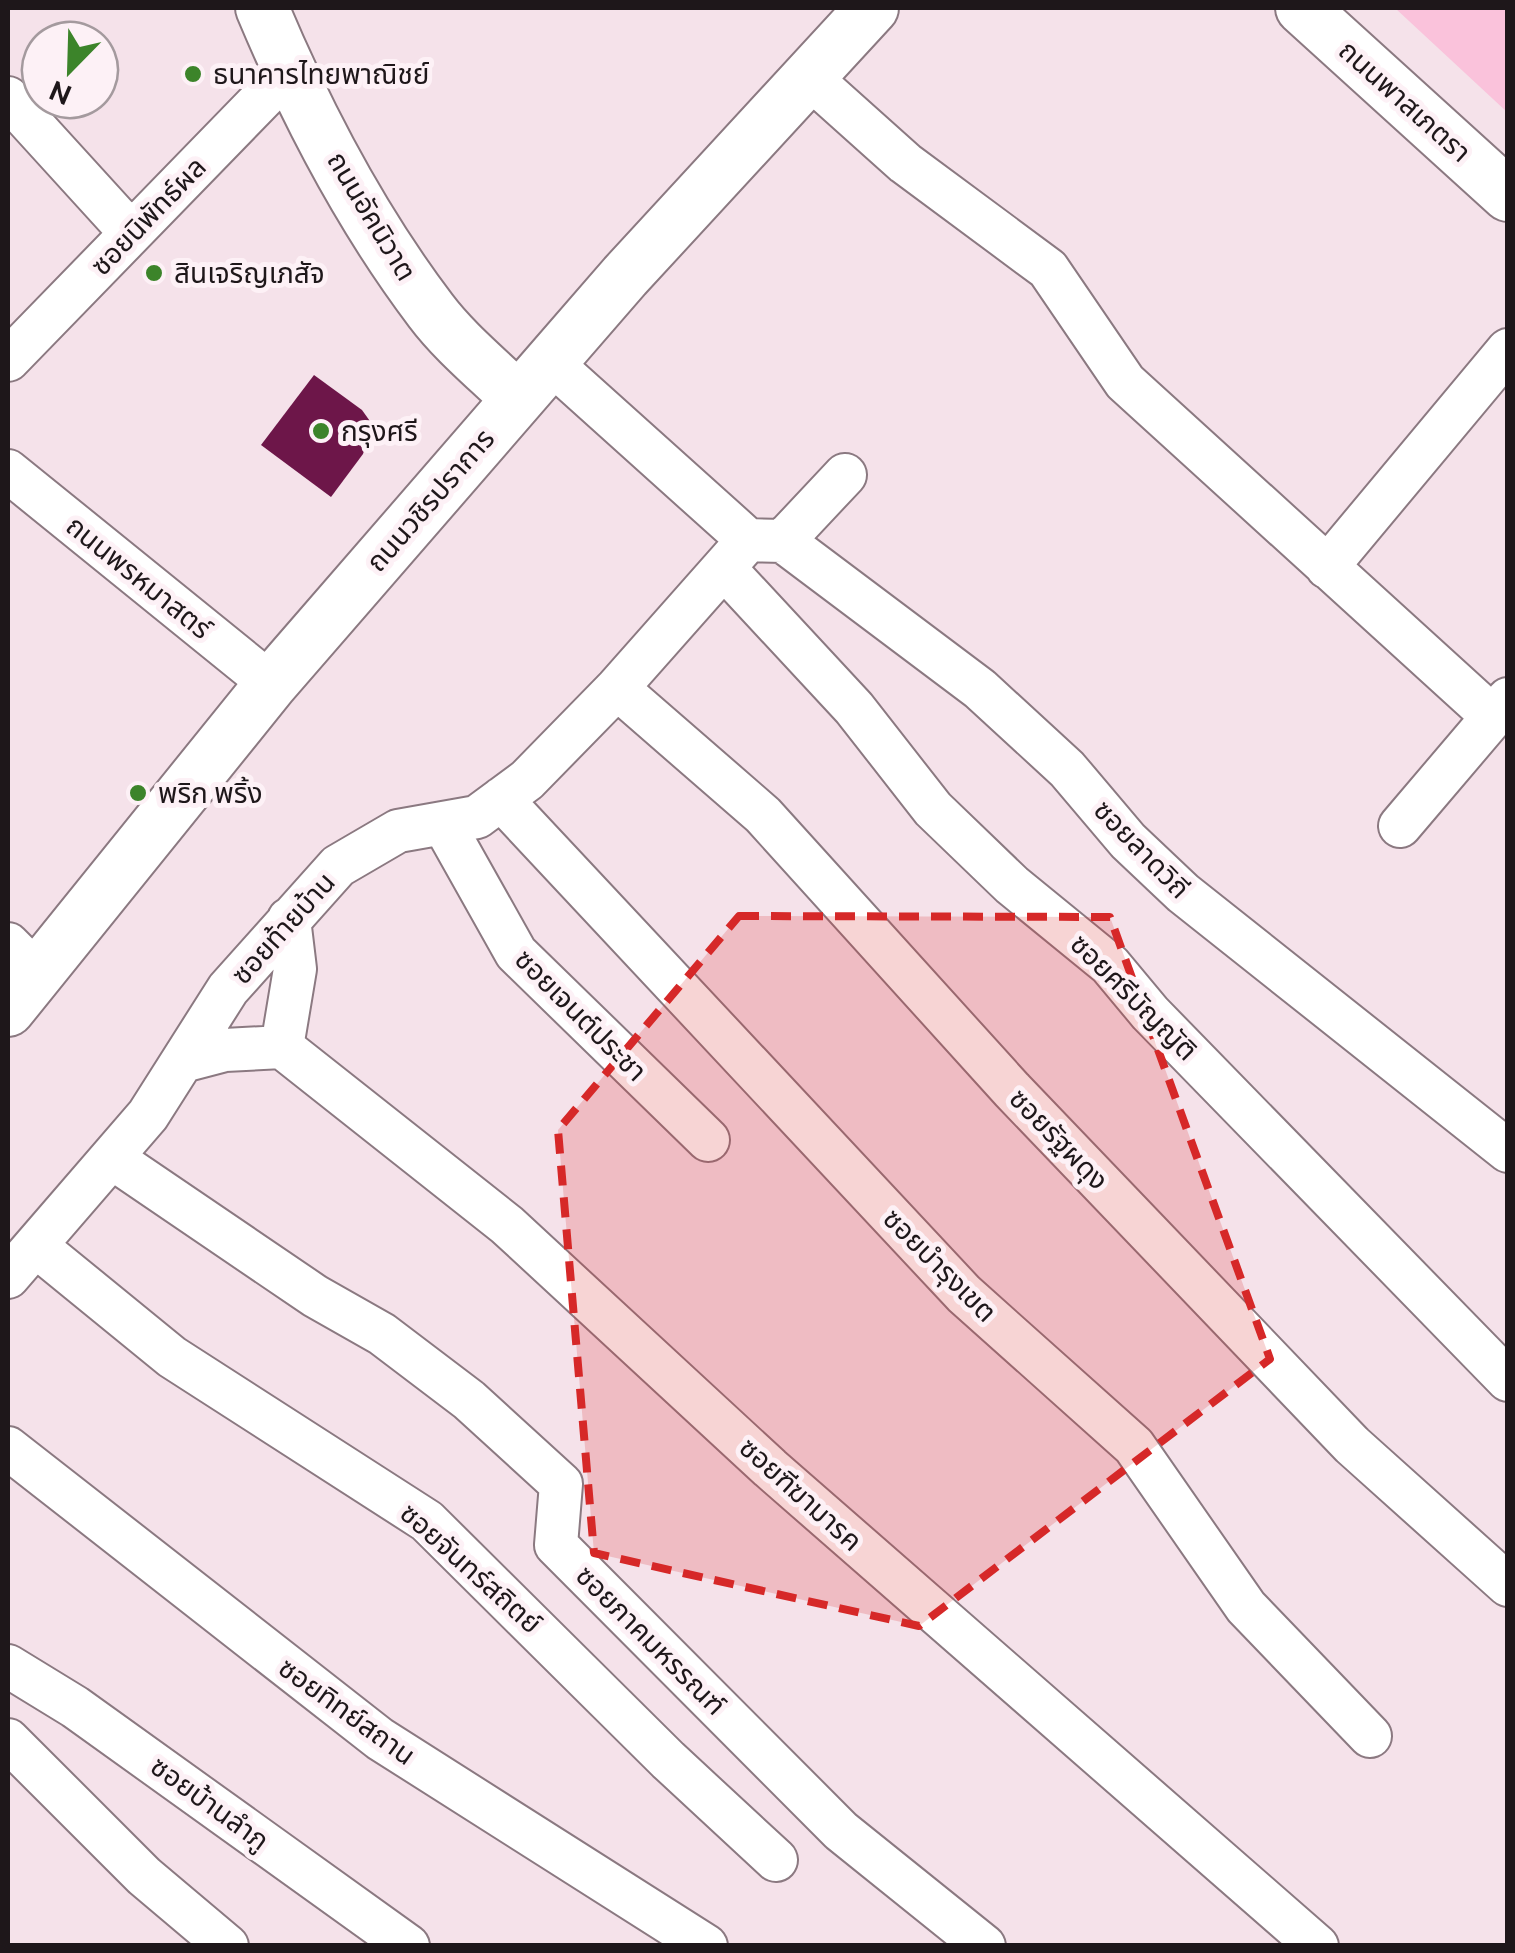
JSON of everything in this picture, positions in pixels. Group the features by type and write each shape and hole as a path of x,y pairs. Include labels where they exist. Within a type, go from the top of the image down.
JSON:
{"street":[{"name":"ถนนอัคนิวาต","path":"262,8 289,71 377,232 433,314 534,380"},
{"name":"ถนนวชิรปราการ","path":"17,976 534,380 872,8"},
{"name":"ถนนพาสเภตรา","path":"1302,8 1508,195"},
{"name":"ซอยนิพัทธ์ผล","path":"8,360 289,71"},
{"path":"809,77 904,163 1048,270 1124,382 1327,567 1500,708 1400,826"},
{"path":"8,98 131,233"},
{"path":"1327,567 1508,350"},
{"name":"ซอยลาดวิถี","path":"534,380 752,550 980,689 1067,768 1128,841 1183,893 1508,1151"},
{"name":"ถนนพรหมาสตร์","path":"8,471 271,684"},
{"name":"ซอยท้ายบ้าน","path":"8,1277 148,1116 228,989 338,866 398,831 477,817 527,780 752,550 845,475"},
{"name":"ซอยศรีบัญญัติ","path":"752,550 854,708 933,809 1012,885 1110,965 1150,1013 1508,1380"},
{"name":"ซอยรัฐผดุง","path":"618,688 763,815 1012,1090 1352,1445 1508,1585"},
{"name":"ซอยบำรุงเขต","path":"500,800 964,1294 1134,1446 1246,1607 1370,1736"},
{"name":"ซอยเจนต์ประชา","path":"443,823 516,953 708,1140"},
{"path":"183,1061 225,1050 282,1047 294,969 289,919"},
{"name":"ซอยฑีฆามารค","path":"282,1047 507,1225 770,1468 1317,1946"},
{"name":"ซอยภาคมหรรณฑ์","path":"112,1158 316,1296 382,1334 469,1400 561,1484 556,1544 841,1832 984,1946"},
{"name":"ซอยจันทร์สถิตย์","path":"36,1246 172,1357 428,1521 668,1760 776,1860"},
{"name":"ซอยทิทย์สถาน","path":"8,1448 380,1739 706,1946"},
{"name":"ซอยบ้านลำภู","path":"8,1666 75,1707 408,1946"},
{"path":"8,1740 144,1876 227,1946"}],"highlighted area":[{"path":"739,916 1110,917 1270,1359 919,1626 594,1553 558,1130"}],"shaded area":[{"path":"1395,8 1507,8 1507,112"}],"building":[{"name":"กรุงศรี","path":"314,375 362,410 372,424 363,454 331,497 261,445"}],"place":[{"name":"ธนาคารไทยพาณิชย์","path":"193,74"},
{"name":"สินเจริญเภสัจ","path":"154,273"},
{"name":"กรุงศรี","path":"321,431"},
{"name":"พริก พริ้ง","path":"138,793"}]}
